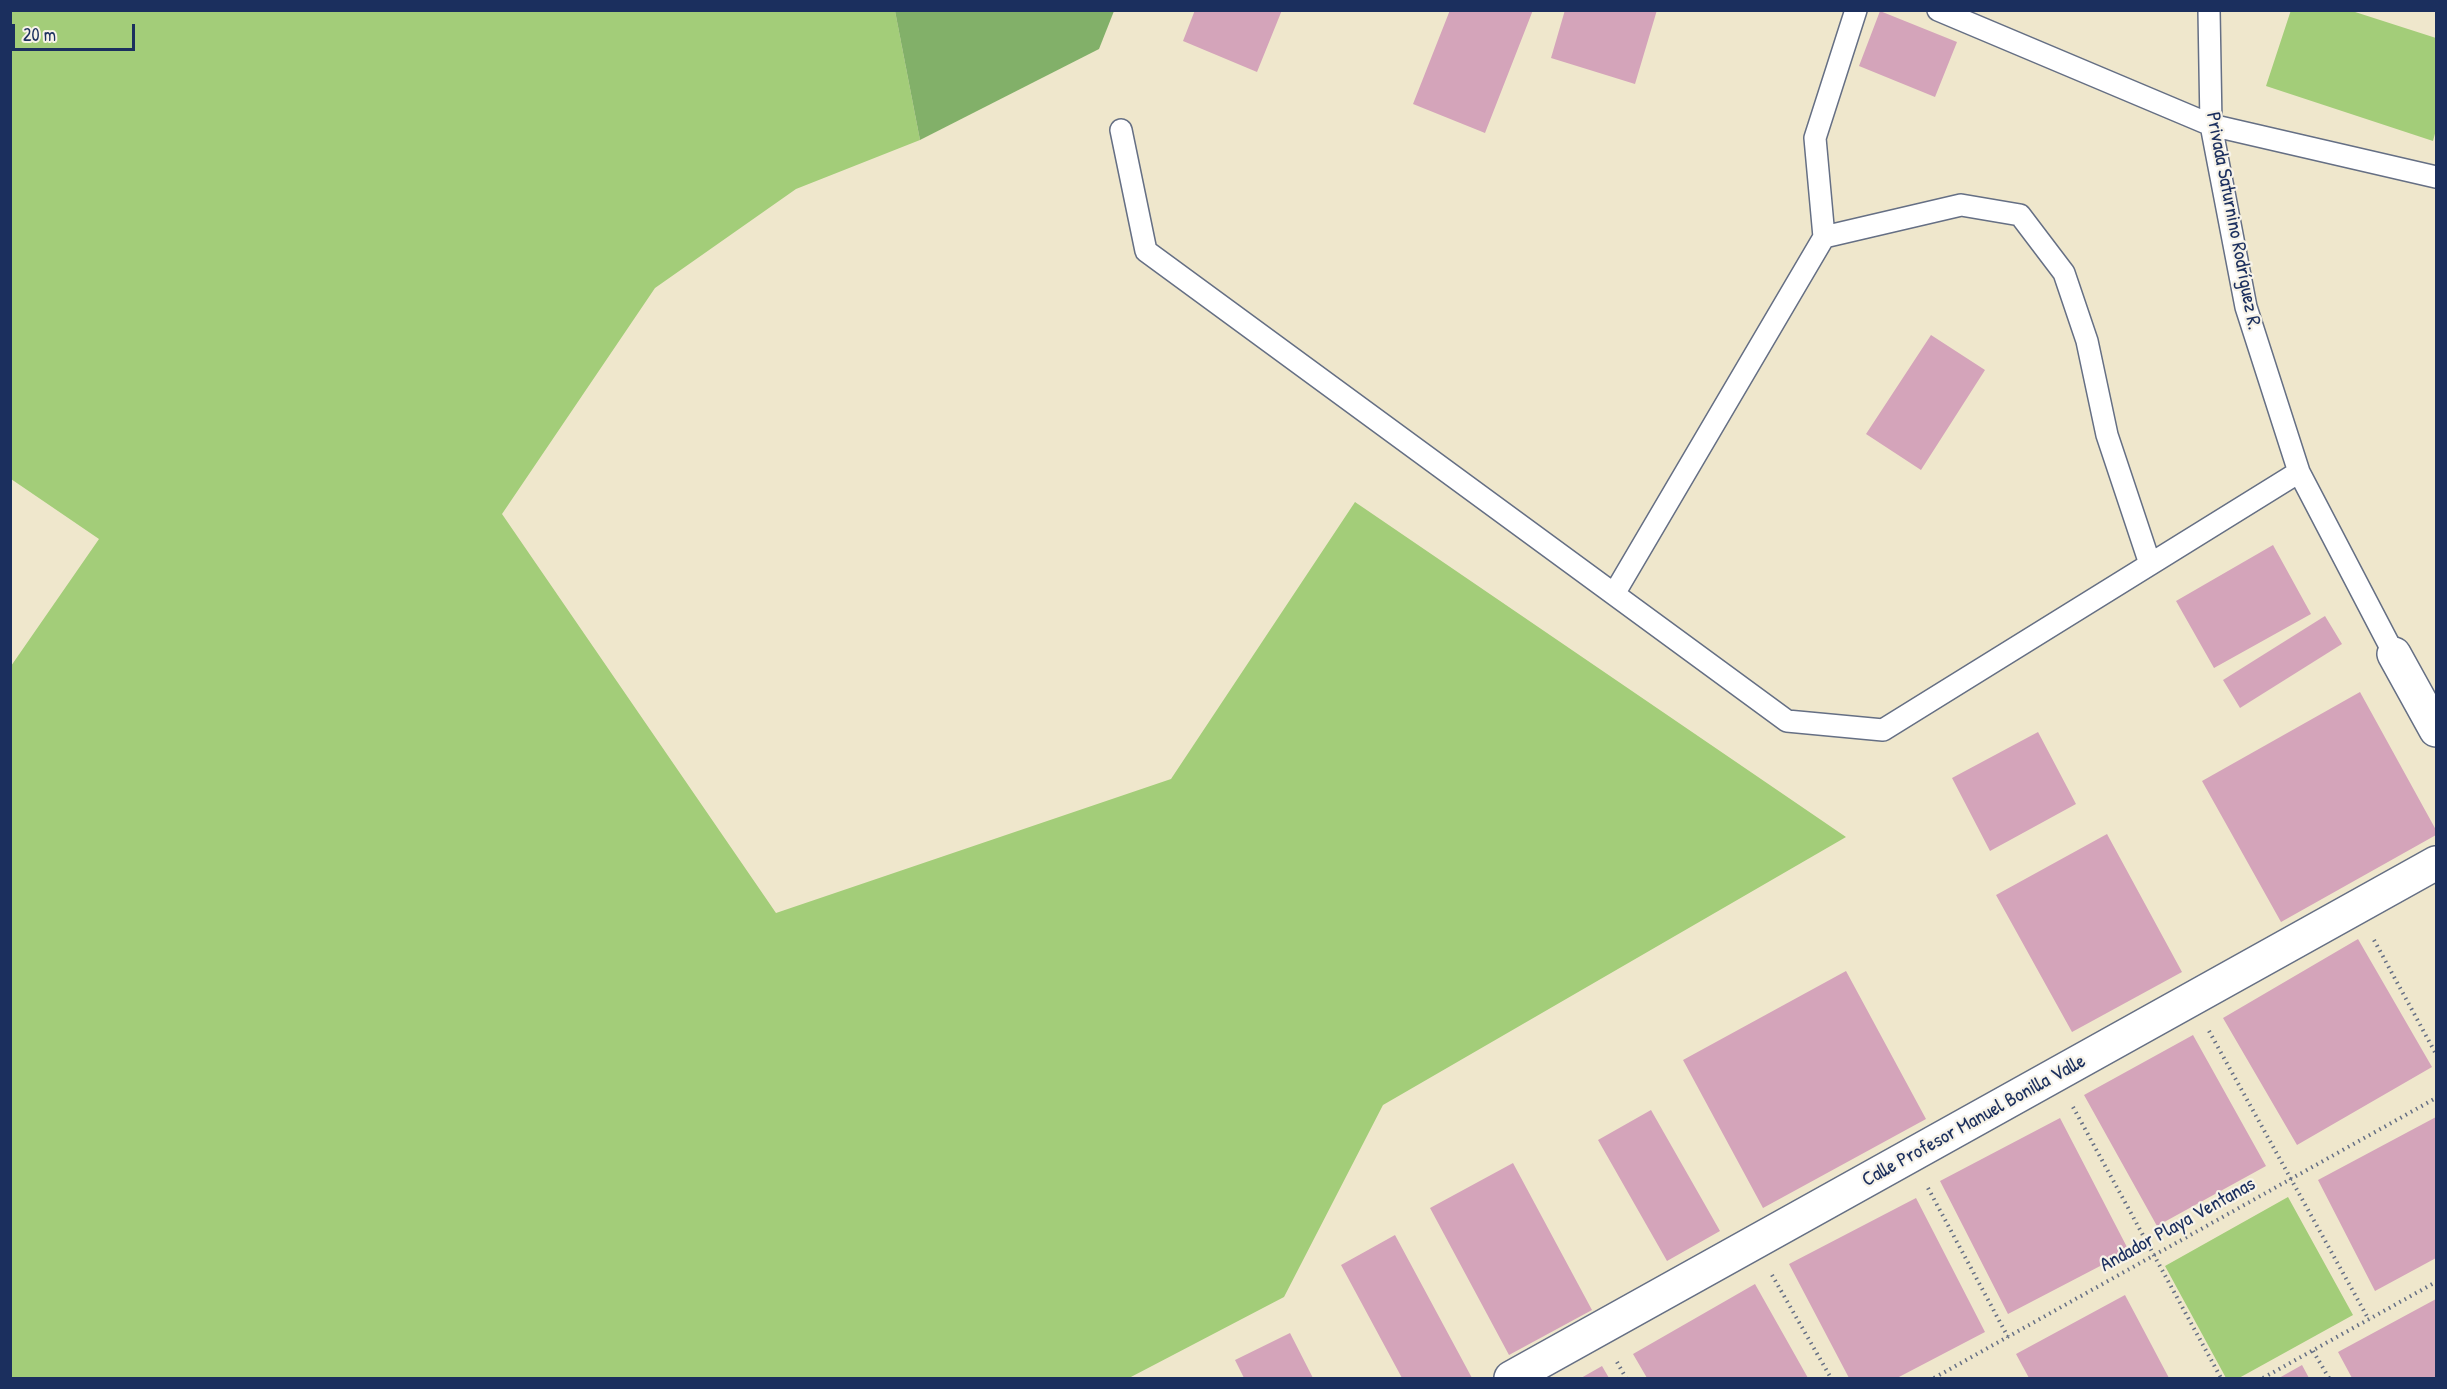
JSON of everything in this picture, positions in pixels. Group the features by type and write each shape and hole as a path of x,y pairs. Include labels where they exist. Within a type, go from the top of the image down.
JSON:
{"street":[{"path":"2394,654 2436,730"},
{"name":"Calle Profesor Manuel Bonilla Valle","path":"1511,1378 2436,863"}],"lane":[{"path":"1614,594 1824,237 1815,138 1856,10"},
{"path":"1938,10 2211,125 2436,177"},
{"name":"Privada Saturnino Rodríguez R.","path":"2209,10 2211,125 2246,307 2299,472 2394,654"},
{"path":"1121,130 1146,251 1787,721 1882,730 2299,472"},
{"path":"1824,237 1961,205 2020,215 2064,273 2087,341 2107,435 2150,564"}],"path":[{"path":"2356,908 2436,1054"},
{"path":"2191,999 2369,1320"},
{"path":"2056,1075 2221,1378"},
{"name":"Andador Playa Ventanas","path":"1934,1378 2436,1098"},
{"path":"1911,1156 2008,1337"},
{"path":"1754,1243 1831,1378"},
{"path":"2263,1378 2436,1282"},
{"path":"2313,1350 2329,1378"}],"green space":[{"path":"895,10 1114,11 1099,49 920,140"},
{"path":"2291,10 2352,11 2436,38 2436,130 2433,141 2266,86"},
{"path":"10,11 895,11 920,140 796,189 655,288 502,514 776,913 1171,779 1355,502 1846,837 1383,1105 1284,1297 1129,1378 11,1378 11,666 99,539 11,479"},
{"path":"2288,1197 2353,1315 2239,1378 2226,1378 2165,1266"}],"building":[{"path":"1195,10 1282,10 1257,72 1183,41"},
{"path":"1450,10 1533,10 1485,133 1413,104"},
{"path":"1565,10 1657,10 1635,84 1551,58"},
{"path":"1880,11 1957,42 1935,97 1859,66"},
{"path":"1931,335 1985,370 1921,470 1866,434"},
{"path":"2273,545 2311,614 2214,668 2176,601"},
{"path":"2325,616 2342,644 2240,708 2223,680"},
{"path":"2360,692 2436,830 2436,835 2281,922 2202,781"},
{"path":"2038,732 2076,804 1990,851 1952,778"},
{"path":"2107,834 2182,972 2072,1032 1996,895"},
{"path":"2358,939 2432,1067 2297,1145 2223,1018"},
{"path":"1846,971 1926,1119 1763,1208 1683,1060"},
{"path":"2193,1035 2266,1166 2157,1226 2084,1095"},
{"path":"1651,1110 1720,1231 1667,1261 1598,1140"},
{"path":"2436,1117 2436,1258 2375,1291 2318,1180"},
{"path":"2060,1118 2129,1251 2008,1314 1940,1181"},
{"path":"1513,1163 1592,1310 1509,1355 1430,1208"},
{"path":"1916,1198 1985,1332 1897,1378 1849,1378 1789,1264"},
{"path":"1395,1235 1472,1378 1402,1378 1341,1265"},
{"path":"1755,1284 1808,1378 1647,1378 1633,1354"},
{"path":"2125,1295 2169,1378 2029,1378 2016,1354"},
{"path":"2436,1299 2436,1378 2352,1378 2338,1352"},
{"path":"1290,1333 1313,1378 1244,1378 1235,1360"},
{"path":"2302,1365 2309,1378 2279,1378"},
{"path":"1602,1366 1609,1378 1581,1378"}]}
